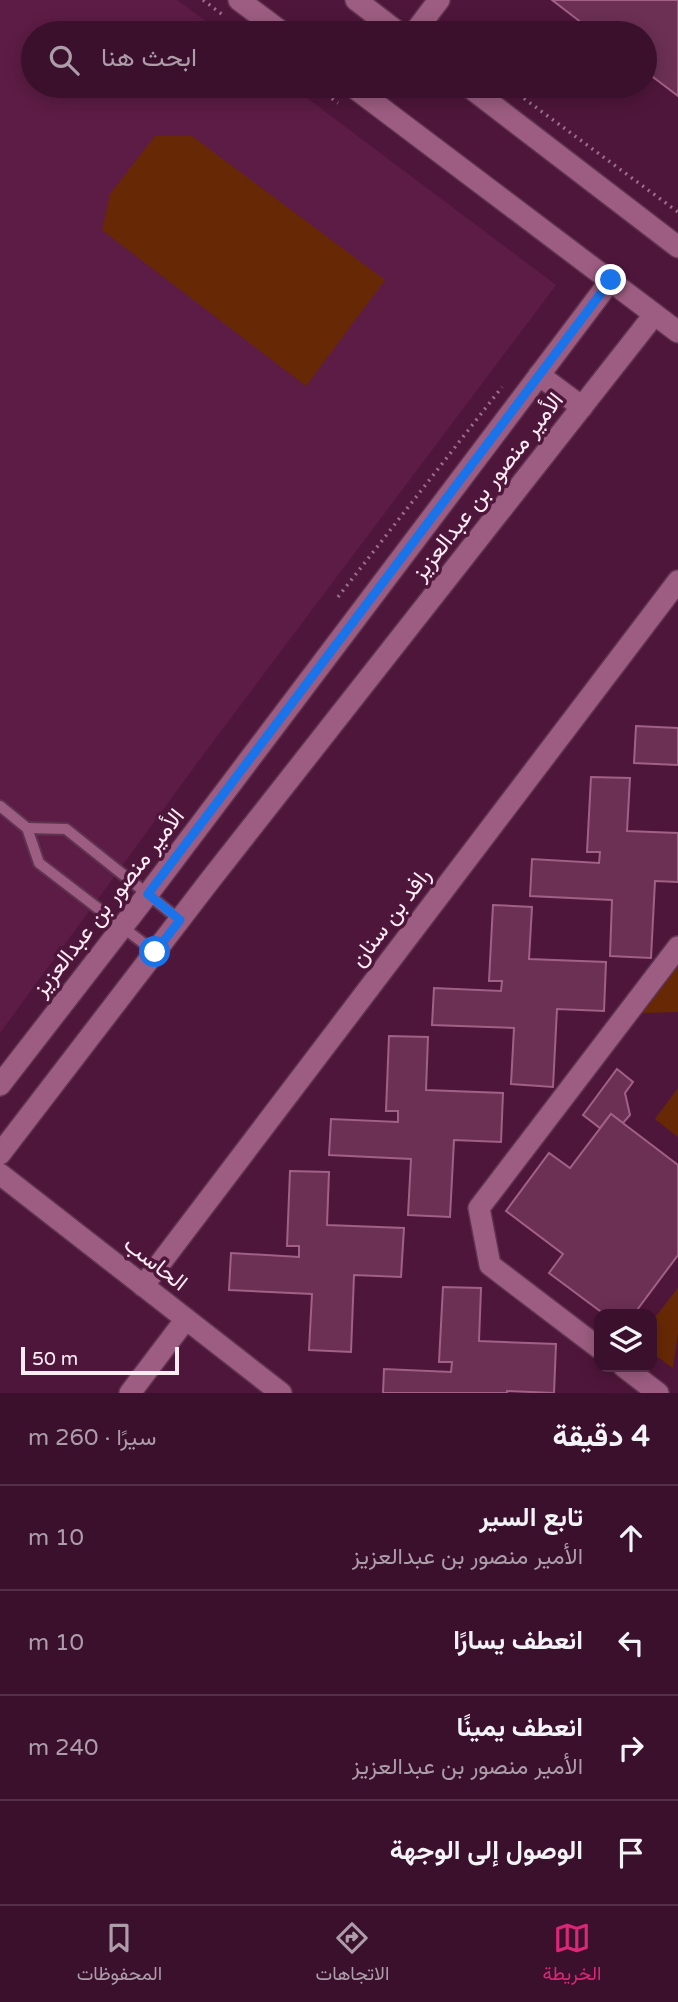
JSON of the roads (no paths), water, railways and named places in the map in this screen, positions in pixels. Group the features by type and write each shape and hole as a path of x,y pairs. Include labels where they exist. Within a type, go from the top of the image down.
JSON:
{"street":[{"path":"239,0 267,21"},
{"path":"356,0 383,21"},
{"path":"423,21 439,0"},
{"path":"368,98 678,332"},
{"path":"484,98 678,247"},
{"name":"الأمير منصور بن عبدالعزيز","path":"0,1084 148,894 611,280"},
{"name":"الأمير منصور بن عبدالعزيز","path":"0,1154 654,314"},
{"path":"539,375 582,407"},
{"name":"رافد بن سنان","path":"143,1286 678,581"},
{"path":"594,1344 490,1265 479,1208 678,947"},
{"name":"الحاسب","path":"0,1174 281,1393"},
{"path":"130,1393 186,1319"},
{"path":"631,1372 658,1393"}],"lane":[{"path":"0,806 27,828 38,863 155,952"},
{"path":"27,828 66,829 180,920"}]}
